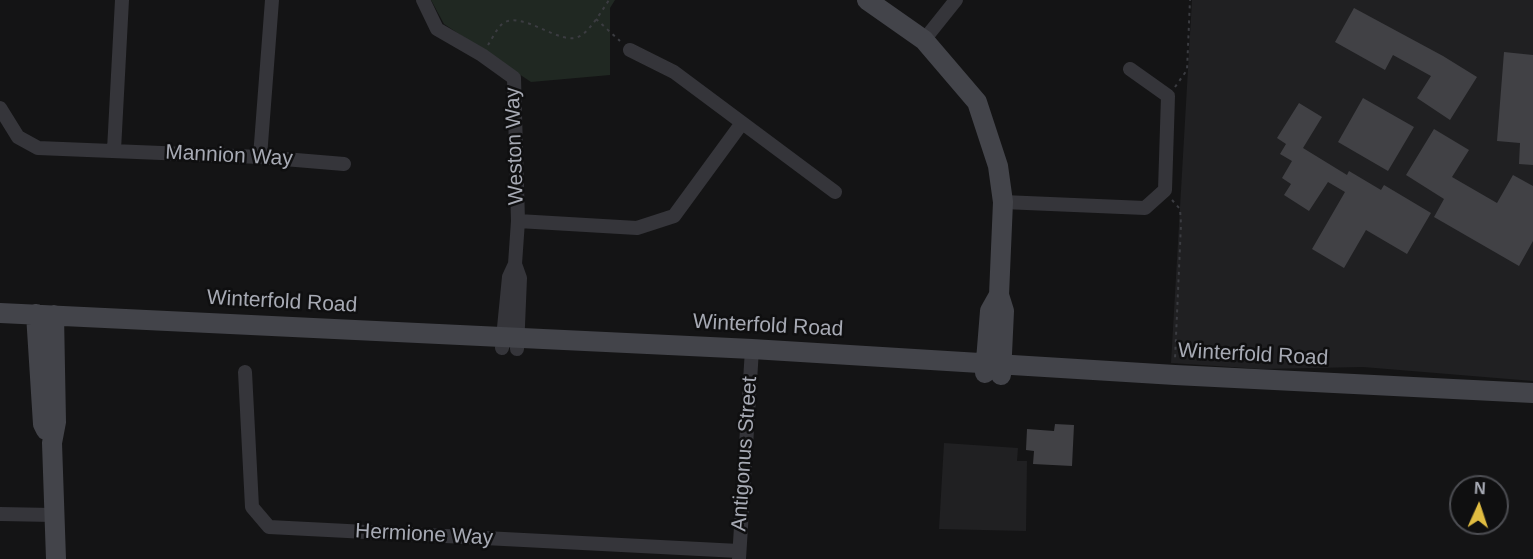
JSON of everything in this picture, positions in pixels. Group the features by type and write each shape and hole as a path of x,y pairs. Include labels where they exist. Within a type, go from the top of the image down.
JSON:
{"main road":[{"path":"867,0 924,40 977,102 998,166 1003,202 999,295 990,311 993,369"},
{"name":"Winterfold Road","path":"0,313 45,320 752,355 1533,404"},
{"path":"45,320 43,424 52,443 56,559"},
{"name":"Winterfold Road","path":"0,324 45,320"},
{"name":"Winterfold Road","path":"993,369 1175,375 1533,393"}],"street":[{"path":"114,150 122,0"},
{"path":"260,157 272,0"},
{"name":"Weston Way","path":"423,0 437,29 482,55 514,78 518,221 515,264 509,277 510,343"},
{"path":"924,40 956,0"},
{"path":"630,50 674,72 835,192"},
{"path":"1003,202 1145,208 1165,190 1168,97 1130,69"},
{"name":"Mannion Way","path":"0,108 18,137 39,148 260,157 344,164"},
{"path":"518,221 637,228 674,216 742,123"},
{"name":"Antigonus Street","path":"739,555 752,355"},
{"name":"Hermione Way","path":"245,372 252,507 269,527 739,555"},
{"path":"0,514 54,515"}],"path":[{"path":"482,55 500,26 507,21 517,21 572,39 581,36 609,0"},
{"path":"1168,97 1187,70 1190,0"},
{"path":"596,19 630,50"},
{"path":"1165,190 1180,209 1175,375"}],"shaded area":[{"path":"431,0 615,0 610,8 610,75 531,82 444,24"},
{"path":"1192,0 1533,0 1533,381 1363,367 1261,369 1171,363"},
{"path":"944,443 1018,448 1017,461 1027,461 1026,531 939,529"}],"building":[{"path":"1354,8 1477,77 1450,120 1417,98 1431,76 1393,55 1385,70 1335,42"},
{"path":"1504,52 1533,55 1533,165 1519,164 1520,143 1497,141"},
{"path":"1363,98 1414,127 1388,171 1338,142"},
{"path":"1299,103 1322,117 1303,148 1347,175 1349,171 1381,190 1384,185 1431,213 1407,254 1366,230 1344,268 1312,249 1345,192 1328,182 1309,211 1284,195 1291,184 1282,178 1292,161 1280,154 1286,144 1277,138"},
{"path":"1434,129 1469,150 1452,177 1497,203 1513,175 1533,186 1533,241 1519,266 1434,217 1444,199 1406,175"},
{"path":"1055,424 1074,425 1072,466 1033,464 1034,451 1026,450 1027,429 1054,431"}]}
